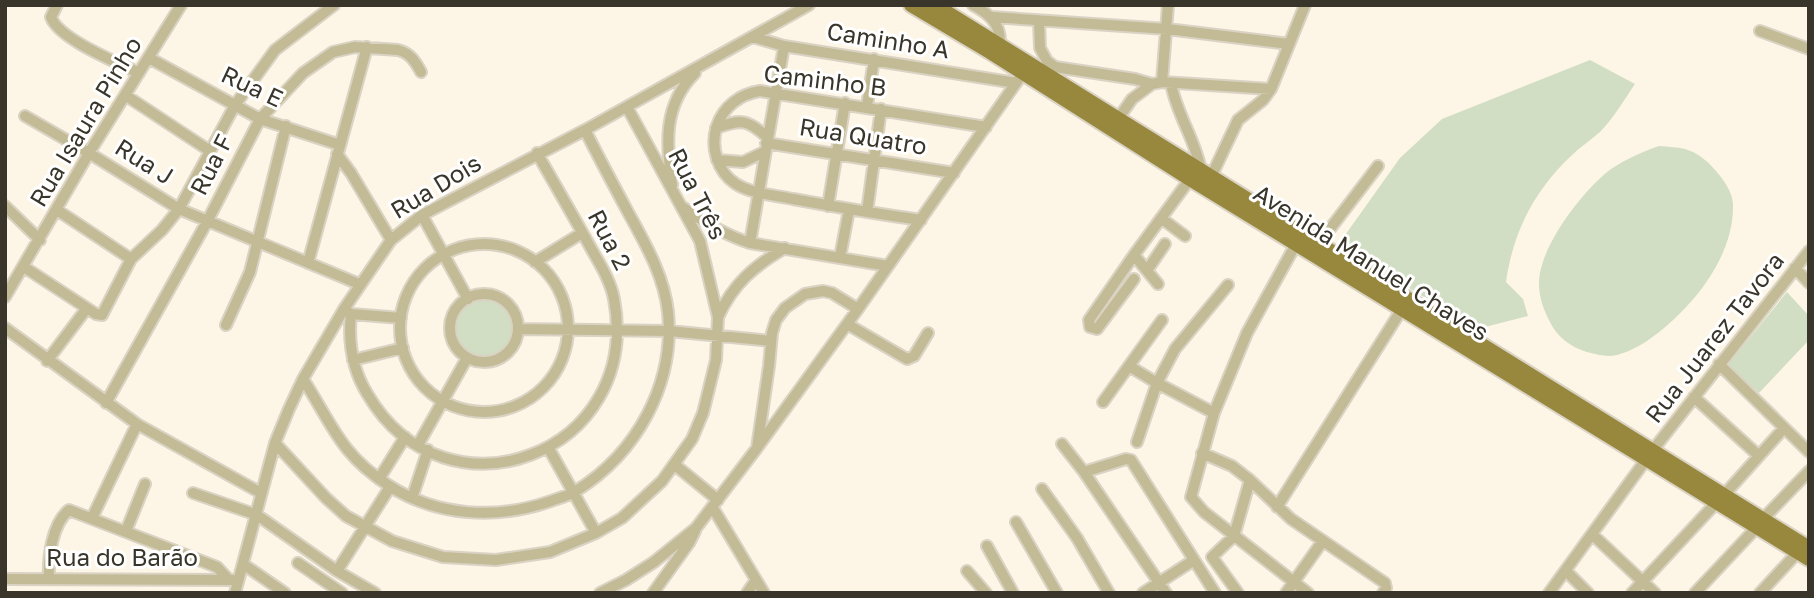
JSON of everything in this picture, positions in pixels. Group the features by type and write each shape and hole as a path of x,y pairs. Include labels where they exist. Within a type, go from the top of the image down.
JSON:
{"main road":[{"name":"Avenida Manuel Chaves","path":"911,5 939,10 994,48 1118,119 1296,244 1805,548"},
{"name":"Avenida Manuel Chaves","path":"994,48 1020,78 1320,242 1650,455"}],"street":[{"path":"57,5 51,17 55,26 139,73"},
{"name":"Rua Isaura Pinho","path":"5,297 89,153 181,5"},
{"name":"Rua Dois","path":"235,593 234,580 243,564 275,443 303,379 348,312 359,284 391,240 422,215 584,130 809,5"},
{"path":"974,5 992,17 999,30 1001,37 994,48"},
{"path":"1168,5 1162,83 1173,96 1196,150 1201,176"},
{"path":"1134,279 1097,329 1089,326 1089,320 1161,218 1201,176 1238,120 1271,89 1305,5"},
{"path":"24,267 100,316 104,313 131,259 147,246 179,209 235,105 275,50 328,7"},
{"path":"992,17 1167,29 1289,44"},
{"path":"1039,21 1040,48 1047,61 1055,67 1162,83 1271,89"},
{"path":"1760,31 1809,49"},
{"name":"Caminho A","path":"754,37 784,46 1020,78"},
{"path":"750,243 774,91 784,46"},
{"path":"308,263 368,47"},
{"name":"Rua F","path":"106,403 208,220 260,119 303,74 333,52 344,48 368,47 406,52 421,72"},
{"name":"Rua E","path":"149,58 260,119 286,126 338,149"},
{"path":"867,106 874,58"},
{"path":"673,192 667,152 670,112 686,83 706,63"},
{"path":"600,593 654,562 696,528 716,504 858,309 1020,78"},
{"path":"1118,119 1132,99 1162,83"},
{"name":"Caminho B","path":"716,128 724,111 736,100 750,92 774,91 986,127"},
{"path":"125,96 210,151"},
{"path":"828,206 845,103"},
{"name":"Rua Três","path":"275,443 346,516 365,528 417,551 443,557 496,559 550,552 596,533 622,518 662,481 692,439 703,413 716,360 718,317 703,250 626,107"},
{"path":"867,212 881,109"},
{"name":"Rua J","path":"25,116 179,209 359,284"},
{"path":"766,144 757,128 740,121 716,128 714,141 717,160 732,180 758,192 849,210 921,220"},
{"path":"226,326 246,281 258,241 286,126"},
{"path":"303,379 344,448 379,480 412,498 452,510 495,513 536,506 574,492 610,465 625,449 648,414 663,374 669,331 668,310 656,264 584,130"},
{"path":"717,160 743,162 766,144"},
{"name":"Rua Quatro","path":"766,144 954,173"},
{"path":"338,149 391,240"},
{"name":"Rua 2","path":"348,312 358,375 373,403 405,437 423,448 461,461 492,463 522,458 548,447 576,428 600,397 610,376 617,345 614,299 609,281 537,153"},
{"path":"1320,242 1378,166"},
{"path":"5,206 40,240"},
{"path":"681,206 713,228 750,243 888,266"},
{"path":"57,210 131,259"},
{"path":"840,257 849,210"},
{"path":"422,215 468,299"},
{"path":"1161,218 1185,236"},
{"path":"535,262 582,233"},
{"path":"1148,269 1165,244"},
{"path":"1296,244 1247,332 1214,413 1191,497 1196,506 1308,593"},
{"path":"471,246 509,248 535,262 549,276 566,310 568,330 562,358 554,375 541,390 508,409 479,412 460,408 443,401 427,389 415,375 403,348 401,318 414,282 427,267 443,255 471,246"},
{"path":"718,317 727,297 740,280 754,267 785,248"},
{"name":"Rua Juarez Tavora","path":"1549,593 1718,364 1801,265 1809,251"},
{"path":"1133,255 1148,269 1158,284"},
{"path":"1801,265 1809,283"},
{"path":"1138,442 1157,383 1175,349 1228,285"},
{"path":"757,448 776,320 792,303 805,294 814,292 832,293 858,309"},
{"path":"483,295 501,299 513,310 518,329 512,347 501,358 482,362 467,358 456,347 451,328 454,313 468,299 483,295"},
{"path":"47,361 87,308"},
{"path":"1277,507 1402,309"},
{"path":"348,312 401,318"},
{"path":"1103,402 1162,320"},
{"path":"847,324 907,359 914,356 928,333"},
{"path":"5,328 137,424 261,493"},
{"path":"518,329 669,331 771,341"},
{"path":"354,360 403,348"},
{"path":"412,498 423,448 443,401 467,358"},
{"path":"1718,364 1809,453"},
{"path":"1129,366 1214,413"},
{"path":"1694,397 1759,456"},
{"path":"92,518 137,424"},
{"path":"1632,593 1784,429"},
{"path":"379,480 405,437"},
{"path":"1062,444 1162,588"},
{"path":"548,447 596,533"},
{"path":"1202,453 1232,466 1277,507 1385,589"},
{"path":"1084,472 1127,459 1132,462 1215,593"},
{"path":"675,464 716,504 764,593"},
{"path":"1695,593 1809,471"},
{"path":"1238,593 1212,557 1234,536 1250,480"},
{"path":"126,531 145,484"},
{"path":"337,571 390,487"},
{"path":"1042,489 1077,538 1109,593"},
{"path":"193,494 257,515 337,571 375,593"},
{"path":"49,578 48,562 52,545 62,516 69,510 217,567 234,580"},
{"path":"1016,522 1056,593"},
{"path":"653,593 690,543 696,528"},
{"path":"1594,535 1655,593"},
{"path":"1286,593 1322,542"},
{"path":"987,546 1013,593"},
{"path":"1760,593 1805,548"},
{"path":"1143,593 1162,588 1194,560"},
{"path":"298,563 342,593"},
{"path":"243,564 285,593"},
{"path":"967,571 986,593"},
{"path":"1566,572 1588,593"},
{"name":"Rua do Barão","path":"5,579 234,580"},
{"path":"747,593 756,580"}],"green space":[{"path":"1590,60 1635,84 1605,127 1574,153 1546,183 1527,213 1514,246 1506,282 1523,299 1528,316 1477,329 1338,245 1400,158 1442,119"},
{"path":"1659,146 1682,148 1702,157 1725,183 1732,197 1733,207 1725,246 1717,265 1693,300 1647,341 1613,356 1583,351 1561,338 1544,309 1539,283 1546,253 1564,220 1600,178 1622,162"},
{"path":"1787,292 1809,316 1809,340 1759,393 1727,366"},
{"path":"478,299 490,299 505,307 513,322 513,334 505,349 490,357 478,357 463,349 455,334 455,322 463,307"}]}
